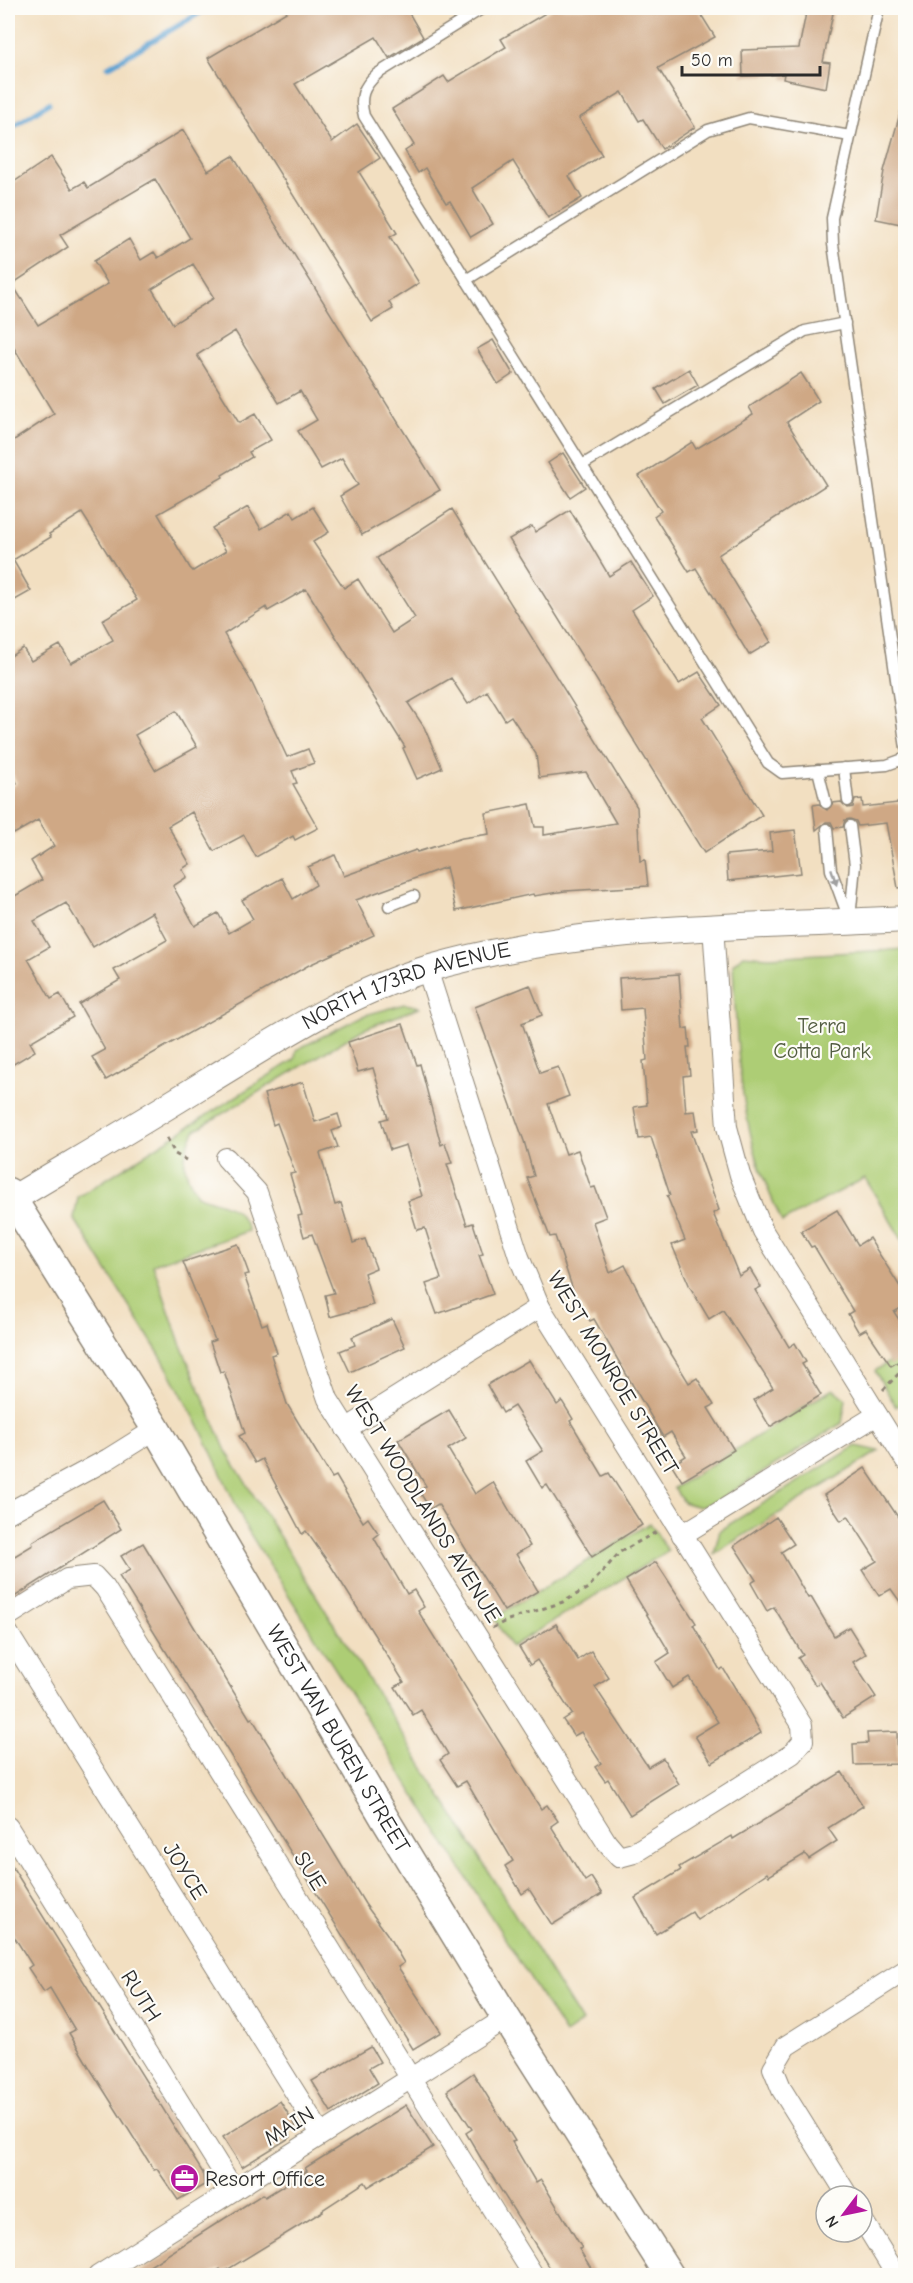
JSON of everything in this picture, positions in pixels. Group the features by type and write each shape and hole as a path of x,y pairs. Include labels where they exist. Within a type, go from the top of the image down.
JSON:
{"main road":[{"name":"WEST VAN BUREN STREET","path":"8,1198 156,1429 385,1819 506,2018 670,2276"}],"street":[{"name":"NORTH 173RD AVENUE","path":"8,1198 302,1023 370,991 427,969 518,948 615,934 713,926 906,919"},
{"path":"713,926 727,1127 740,1175 763,1231 906,1461"},
{"name":"WEST MONROE STREET","path":"427,969 519,1257 540,1307 802,1725 803,1741 792,1754 634,1853 619,1857"},
{"name":"WEST WOODLANDS AVENUE","path":"226,1158 257,1192 324,1388 346,1429 607,1843 619,1857"},
{"path":"346,1429 540,1307"},
{"path":"682,1535 876,1415"},
{"path":"8,1513 108,1459 156,1429"},
{"name":"SUE","path":"8,1617 67,1579 94,1576 105,1588 534,2276"},
{"name":"JOYCE","path":"8,1633 321,2134"},
{"name":"RUTH","path":"8,1827 234,2190"},
{"path":"841,2184 782,2090 773,2068 786,2046 906,1970"},
{"name":"MAIN","path":"98,2276 506,2018"},
{"path":"874,2239 897,2276"}],"lane":[{"path":"483,8 377,74 364,86 361,104 364,116 768,763 782,773 887,765 906,758"},
{"path":"879,8 832,218 833,244 906,748"},
{"path":"466,280 708,130 748,118 850,136"},
{"path":"582,465 805,331 845,323"},
{"path":"844,768 848,801"},
{"path":"818,770 826,803"},
{"path":"850,826 855,865 850,922"},
{"path":"827,829 831,870 850,922"},
{"path":"389,906 414,896"}],"path":[{"path":"167,1138 175,1154 186,1160"},
{"path":"883,1390 906,1366"},
{"path":"477,1637 508,1620 563,1602 588,1588 620,1552 658,1531"}],"green space":[{"name":"Terra Cotta Park","path":"905,949 905,1245 865,1178 782,1222 759,1166 746,1111 739,1062 733,964 743,955 769,957"},
{"path":"405,1004 420,1007 362,1030 195,1130 185,1155 186,1170 192,1186 197,1195 234,1210 240,1215 248,1231 153,1264 180,1343 226,1451 582,2022 565,2034 247,1529 200,1428 163,1360 74,1218 78,1197 295,1059 296,1050 362,1016"},
{"path":"905,1351 905,1401 896,1407 875,1371"},
{"path":"833,1389 846,1399 842,1423 715,1502 699,1507 683,1502 674,1488"},
{"path":"856,1446 879,1451 714,1554 720,1530"},
{"path":"650,1523 668,1551 511,1647 494,1618"}],"building":[{"path":"293,8 406,8 423,37 389,58 376,37 295,84 332,142 357,124 380,158 359,172 397,233 390,237 419,283 389,302 393,309 372,322 208,58"},
{"path":"554,8 697,8 715,37 658,68 695,127 662,149 643,119 639,121 622,92 579,118 602,155 569,176 582,198 548,218 513,161 472,188 493,224 471,237 450,201 446,203 425,168 418,173 405,151 414,145 392,109 444,76 448,82 506,47 501,39"},
{"path":"807,8 834,8 823,62 830,63 826,88 783,79 784,74 743,76 742,50 799,48"},
{"path":"901,110 906,110 906,201 901,224 876,219 884,171"},
{"path":"183,130 208,171 233,156 440,490 362,535 340,496 358,485 342,458 321,469 298,431 317,420 300,391 279,403 235,331 197,355 239,423 255,414 271,440 249,452 252,457 222,475 223,477 158,514 190,568 193,571 226,551 212,528 248,507 261,529 291,511 295,518 313,507 329,532 313,542 344,588 358,579 392,633 415,618 377,558 452,509 637,807 640,861 645,860 648,886 565,891 534,896 533,894 456,911 446,867 356,900 374,935 309,965 106,1080 92,1057 105,1050 79,1004 120,980 114,970 167,940 152,912 93,947 66,903 34,921 49,947 28,959 51,999 60,994 73,1017 30,1042 35,1051 12,1065 8,1057 8,900 42,880 31,861 54,846 38,820 14,834 8,823 8,790 17,783 8,765 8,658 23,648 31,661 60,645 71,663 113,640 102,620 137,600 82,513 49,534 51,537 13,560 31,591 8,604 8,444 54,414 8,338 8,186 51,157 72,189 84,182 88,188","holes":["155,179 190,238 158,258 154,252 141,260 129,239 94,261 108,284 38,325 12,284 68,247 60,235","193,264 214,298 173,324 152,289","306,589 405,747 403,748 417,779 442,768 424,727 408,703 451,678 468,704 487,691 505,720 511,716 536,754 539,778 586,772 616,823 544,835 544,827 535,827 530,804 486,813 489,834 462,838 417,852 416,850 344,876 335,855 308,867 316,885 293,899 282,878 242,900 253,919 229,933 218,913 195,926 173,886 187,877 182,869 190,864 168,826 192,812 214,851 244,835 256,857 293,836 295,840 318,828 293,784 297,783 292,771 314,763 308,749 287,757 252,683 224,634 266,607 268,611","176,711 197,747 155,770 135,735"]},
{"path":"493,340 513,374 498,384 477,349"},
{"path":"689,369 698,385 665,404 656,389"},
{"path":"801,373 819,401 787,422 826,485 718,555 771,642 749,655 696,568 689,572 654,516 661,511 639,476 692,442 696,449 753,414 749,407"},
{"path":"563,453 585,487 570,497 548,463"},
{"path":"570,510 609,576 631,562 653,596 632,610 679,684 699,672 721,705 702,718 762,815 704,853 509,539 532,526 535,532"},
{"path":"862,799 863,807 906,802 906,887 898,888 886,823 858,826 856,821 850,819 845,820 843,827 834,828 831,822 826,822 816,830 813,805 819,804 827,810 833,803 841,802 848,808 853,807 855,800"},
{"path":"795,830 801,873 728,881 726,855 772,851 770,833"},
{"path":"679,974 683,1029 688,1028 690,1047 687,1047 690,1075 683,1076 686,1112 695,1111 698,1130 691,1131 719,1210 713,1213 739,1276 750,1269 761,1287 755,1290 789,1347 795,1343 806,1362 802,1364 821,1395 770,1427 754,1400 773,1388 723,1310 709,1319 690,1287 672,1245 685,1240 667,1196 670,1195 651,1137 639,1139 634,1107 647,1105 643,1061 647,1060 643,1008 621,1010 619,978"},
{"path":"530,985 542,1015 522,1023 540,1073 558,1067 569,1096 548,1104 566,1154 578,1150 591,1188 595,1187 606,1217 593,1222 610,1273 625,1265 662,1339 689,1383 697,1378 714,1405 708,1408 734,1450 682,1481 672,1465 686,1456 671,1432 663,1437 594,1319 590,1321 574,1293 555,1236 550,1237 527,1178 534,1176 524,1141 475,1007"},
{"path":"403,1024 417,1065 420,1064 441,1145 445,1143 452,1163 447,1164 467,1225 473,1223 483,1254 479,1255 493,1294 437,1314 426,1284 441,1279 425,1228 417,1230 408,1201 422,1196 406,1145 390,1150 381,1120 388,1118 373,1068 358,1072 348,1042"},
{"path":"303,1082 315,1122 338,1114 342,1127 332,1131 338,1147 320,1153 335,1205 341,1203 353,1243 365,1239 376,1268 364,1273 373,1305 330,1317 325,1295 334,1293 312,1234 304,1237 298,1216 302,1215 290,1174 295,1173 277,1123 273,1125 264,1094"},
{"path":"837,1210 858,1245 869,1238 906,1296 906,1305 894,1312 906,1330 906,1357 891,1366 866,1329 859,1333 848,1314 853,1311 814,1246 811,1247 801,1231"},
{"path":"238,1244 249,1274 244,1275 262,1325 267,1323 277,1353 271,1355 287,1404 332,1478 336,1476 363,1522 368,1518 379,1534 374,1538 407,1594 414,1590 424,1607 418,1611 541,1809 547,1805 558,1821 551,1826 585,1881 591,1877 602,1894 552,1925 529,1889 522,1894 505,1866 513,1861 466,1781 457,1786 440,1760 448,1754 421,1710 413,1715 395,1687 404,1682 331,1566 306,1531 302,1534 262,1459 255,1463 239,1436 245,1433 224,1371 220,1372 210,1342 215,1340 183,1262"},
{"path":"392,1319 405,1347 350,1372 340,1351 355,1345 352,1337"},
{"path":"529,1360 557,1405 562,1401 573,1419 570,1421 603,1476 609,1473 642,1525 592,1557 547,1485 542,1488 526,1461 543,1451 514,1406 503,1413 487,1385"},
{"path":"449,1410 466,1438 448,1449 475,1494 493,1482 530,1546 516,1554 538,1591 504,1611 438,1504 430,1509 419,1491 426,1486 398,1440"},
{"path":"865,1468 906,1529 906,1610 891,1589 879,1596 862,1570 877,1561 848,1516 841,1521 824,1495"},
{"path":"103,1500 121,1529 8,1601 8,1560 33,1545 32,1542"},
{"path":"776,1517 794,1544 781,1552 808,1598 811,1597 834,1636 849,1627 866,1654 853,1662 876,1697 843,1718 820,1682 815,1685 798,1658 803,1655 774,1607 767,1611 751,1583 756,1580 734,1546"},
{"path":"143,1543 365,1904 387,1934 404,1963 398,1967 441,2032 413,2049 119,1576 130,1570 121,1556"},
{"path":"656,1562 696,1623 693,1625 720,1670 723,1668 761,1733 712,1763 695,1736 718,1722 689,1677 672,1688 656,1662 670,1653 626,1580"},
{"path":"556,1624 578,1660 591,1651 609,1678 595,1687 648,1767 663,1758 679,1784 630,1815 608,1779 605,1781 595,1767 601,1763 581,1732 574,1736 563,1720 572,1714 537,1660 530,1665 519,1647"},
{"path":"897,1732 898,1764 854,1765 853,1744 868,1743 867,1733"},
{"path":"842,1772 863,1806 828,1828 837,1841 809,1859 805,1854 769,1876 767,1873 697,1920 692,1912 656,1934 635,1898 681,1870 679,1867 732,1836 733,1839"},
{"path":"8,1860 203,2173 204,2185 178,2200 157,2169 154,2170 91,2070 69,2033 75,2030 50,1988 44,1992 28,1968 32,1965 8,1927"},
{"path":"371,2047 380,2062 369,2068 378,2083 331,2112 312,2081"},
{"path":"473,2073 515,2141 512,2142 536,2183 541,2180 596,2276 555,2276 482,2160 466,2133 472,2129 447,2091"},
{"path":"280,2101 296,2126 287,2131 291,2137 242,2167 223,2137"},
{"path":"406,2105 433,2147 368,2187 365,2182 323,2211 222,2273 220,2269 208,2276 134,2276 263,2194 265,2197 307,2171 305,2168"}],"waterway":[{"path":"108,67 208,8"},
{"path":"8,130 49,103"}],"place":[{"name":"Resort Office","path":"184,2179"}]}
